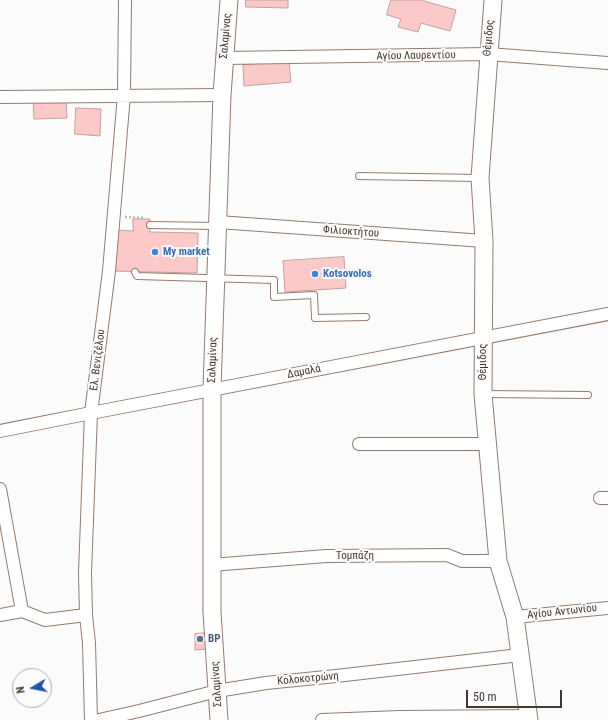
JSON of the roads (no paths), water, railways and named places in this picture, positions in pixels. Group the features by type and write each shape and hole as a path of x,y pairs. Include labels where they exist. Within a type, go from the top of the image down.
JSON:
{"street":[{"name":"Ελ. Βενιζέλου","path":"90,720 89,643 86,615 85,573 91,413 109,271 124,95 125,0"},
{"name":"Σαλαμίνας","path":"219,720 212,612 211,565 212,389 222,96 229,0"},
{"name":"Θέμιδος","path":"493,0 480,178 484,242 483,394 498,561 515,617 529,718"},
{"name":"Αγίου Λαυρεντίου","path":"224,58 488,54 608,63"},
{"path":"0,97 124,95 222,96"},
{"name":"Φιλιοκτήτου","path":"218,224 484,242"},
{"name":"Δαμαλά","path":"0,431 608,314"},
{"path":"359,444 488,444"},
{"path":"0,489 22,611"},
{"name":"Τομπάζη","path":"211,565 326,556 447,555 462,561 498,561"},
{"name":"Αγίου Αντωνίου","path":"515,617 608,608"},
{"path":"0,615 22,611 45,620 86,615"},
{"name":"Κολοκοτρώνη","path":"99,720 217,691 266,683 520,655"},
{"path":"322,720 400,718 529,718"}],"lane":[{"path":"359,176 480,178"},
{"path":"150,225 218,224"},
{"path":"135,272 137,276 274,280 274,297 314,295 315,318 366,317"},
{"path":"483,394 588,395"}],"place":[{"name":"My market","path":"155,252"},
{"name":"Kotsovolos","path":"315,274"},
{"name":"BP","path":"200,639"}]}
